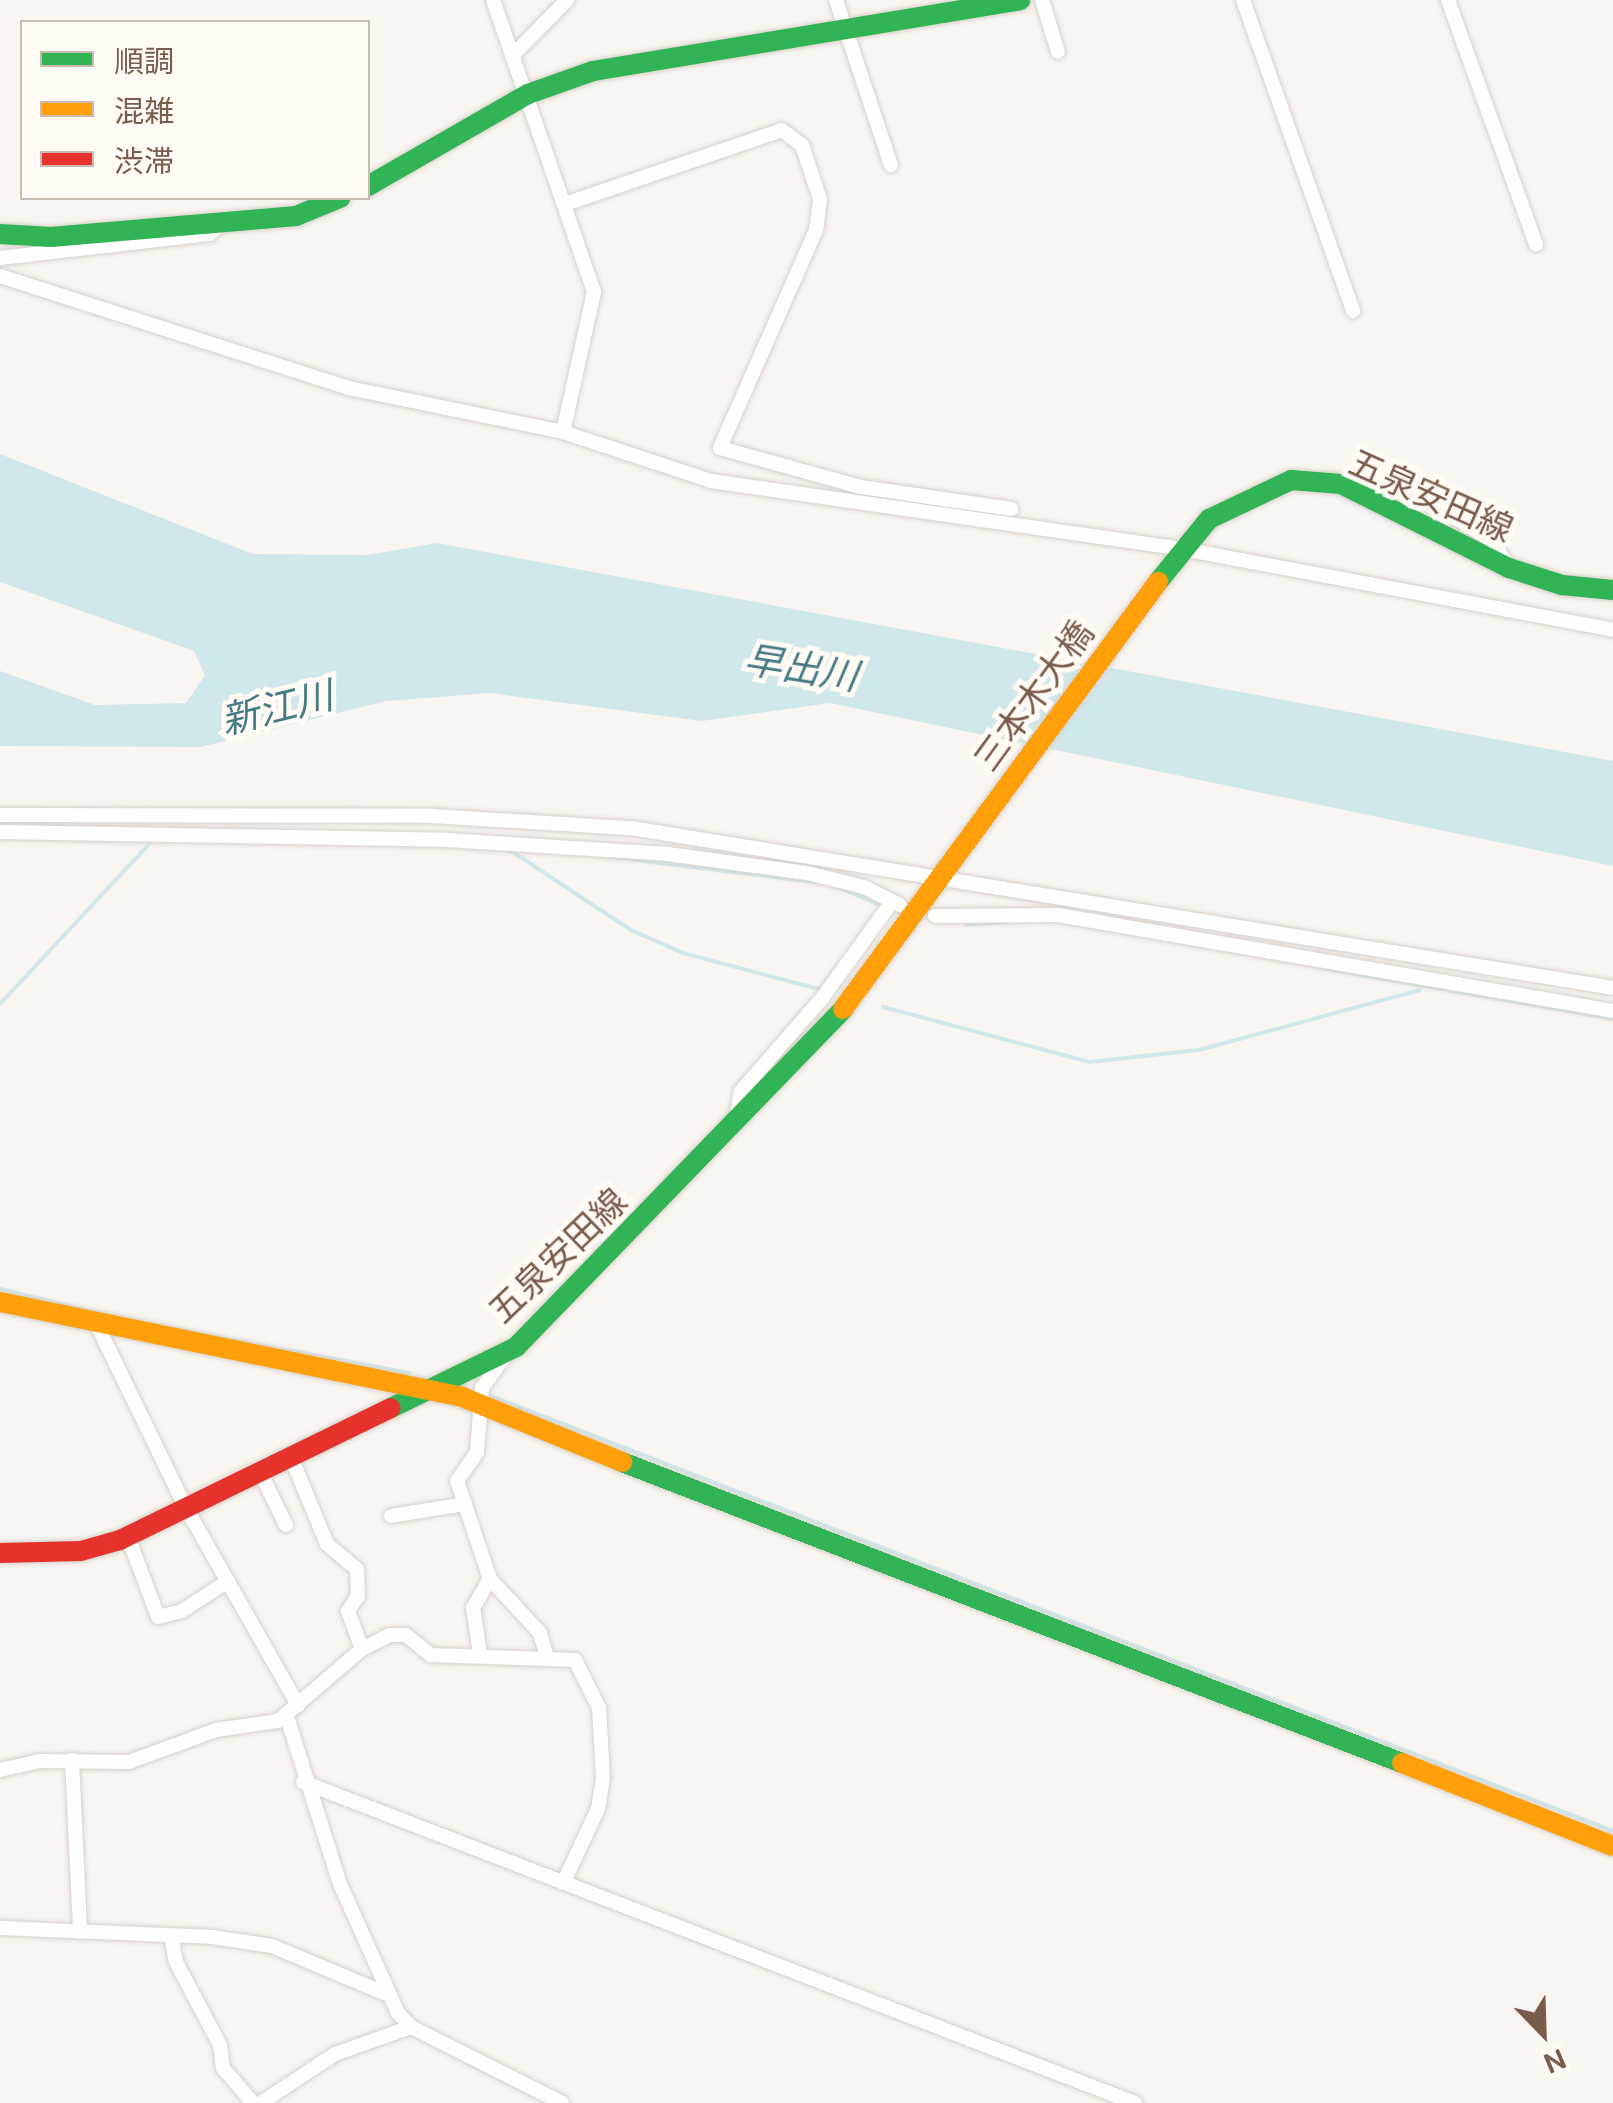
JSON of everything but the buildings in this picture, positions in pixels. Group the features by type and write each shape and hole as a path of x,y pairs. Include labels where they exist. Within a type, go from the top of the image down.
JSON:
{"street":[{"path":"493,0 568,202 594,292 563,432"},
{"path":"514,54 568,0"},
{"path":"836,0 892,165"},
{"path":"370,185 528,94 593,71 716,46 846,32 1020,0"},
{"path":"1042,0 1058,52"},
{"path":"1243,0 1353,311"},
{"path":"1448,0 1536,245"},
{"path":"568,202 782,130 802,145 820,199 816,230 720,448 861,487 1011,509"},
{"path":"0,234 52,237 296,216 335,200"},
{"path":"0,258 210,234 223,222"},
{"path":"0,276 349,388 563,432 711,481 1180,552 1613,630"},
{"name":"五泉安田線","path":"1180,552 1226,509 1291,480 1342,484 1509,568 1562,585 1613,590"},
{"path":"1419,496 1492,540 1509,568"},
{"name":"三本木大橋","path":"940,880 1180,552"},
{"path":"0,814 412,816 631,828 1613,988"},
{"path":"0,832 447,840 668,854 807,873 864,887 896,904 741,1091 735,1123"},
{"name":"五泉安田線","path":"0,1553 81,1551 128,1537 510,1350 585,1283 868,982 940,880"},
{"path":"935,916 1058,915 1613,1011"},
{"path":"2,1304 98,1327 433,1389 480,1404 783,1528 912,1570 1613,1846"},
{"path":"98,1327 186,1508 293,1711 303,1782 386,1994 411,2027 562,2103"},
{"path":"510,1350 482,1388 477,1452 458,1476 490,1579 540,1633 547,1657"},
{"path":"291,1457 327,1544 357,1569 358,1596 348,1611 362,1649"},
{"path":"260,1472 286,1525"},
{"path":"391,1516 464,1504"},
{"path":"128,1537 158,1616 182,1610 228,1582"},
{"path":"480,1654 473,1608 490,1579"},
{"path":"0,1770 72,1760 129,1762 216,1730 293,1711 362,1649 390,1634 406,1635 431,1655 576,1660 594,1694 604,1734 598,1809 564,1883"},
{"path":"72,1760 80,1932"},
{"path":"303,1782 1135,2103"},
{"path":"0,1928 171,1936 272,1946 386,1994"},
{"path":"171,1936 176,1962 220,2045 222,2068 253,2103"},
{"path":"262,2103 335,2054 411,2027"}],"water":[{"path":"0,454 253,554 367,555 437,543 1613,761 1613,866 830,703 702,721 490,693 386,701 201,747 0,746 0,671 95,705 186,703 205,675 194,651 0,582"}],"waterway":[{"path":"0,1004 153,840"},
{"path":"508,849 631,930 683,953 822,990"},
{"path":"611,857 815,882"},
{"path":"839,887 880,905"},
{"path":"967,925 1007,922"},
{"path":"1322,968 1613,1019"},
{"path":"883,1007 1089,1062 1199,1050 1420,990"},
{"path":"0,1289 130,1321 410,1373"},
{"path":"488,1395 1613,1831"}],"traffic: fast":[{"path":"370,185 528,94 593,71 1020,0"},
{"path":"0,234 51,237 296,216 335,200"},
{"path":"1158,582 1209,519 1291,480 1341,484 1509,568 1562,585 1613,590"},
{"path":"391,1408 516,1347 843,1009"},
{"path":"622,1462 1402,1763"}],"traffic: slow":[{"path":"843,1009 1158,582"},
{"path":"0,1302 462,1397 622,1462"},
{"path":"1402,1763 1613,1846"}],"traffic: jam":[{"path":"0,1553 81,1551 120,1540 391,1408"}],"water label":[{"name":"早出川","path":"801,669"},
{"name":"新江川","path":"277,709"}]}
